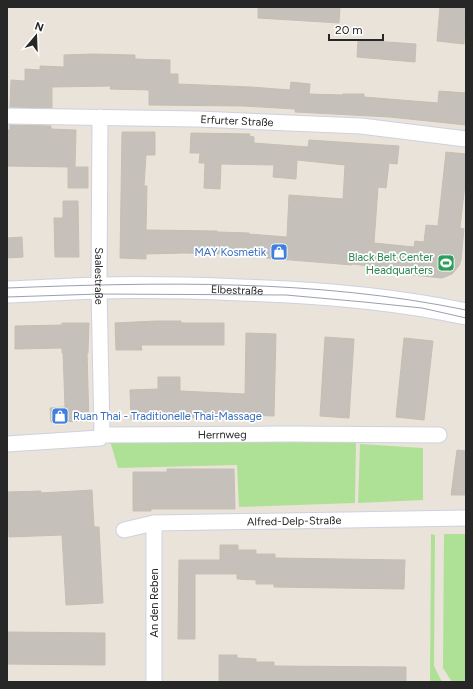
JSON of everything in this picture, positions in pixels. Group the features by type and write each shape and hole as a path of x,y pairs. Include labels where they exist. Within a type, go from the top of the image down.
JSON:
{"main road":[{"name":"Elbestraße","path":"7,292 99,288 192,288 286,291 372,298 424,305 466,314"}],"street":[{"name":"Erfurter Straße","path":"7,116 198,119 361,126 466,139"},
{"name":"Saalestraße","path":"100,117 99,288 102,435"},
{"name":"Herrnweg","path":"7,444 100,438 102,435 439,435"},
{"name":"Alfred-Delp-Straße","path":"124,530 154,524 466,518"},
{"name":"An den Reben","path":"154,524 154,682"}],"green space":[{"path":"110,441 356,441 355,503 239,507 237,465 118,468"},
{"path":"360,444 423,448 423,500 358,503"},
{"path":"431,534 435,535 434,666 442,682 430,682"},
{"path":"444,534 466,534 466,682 452,682 443,668"}],"building":[{"path":"258,7 340,7 339,23 258,18"},
{"path":"440,7 466,7 464,44 437,41"},
{"path":"358,40 416,44 415,62 357,57"},
{"path":"64,55 135,55 135,59 170,60 170,74 178,74 178,84 290,90 291,82 310,84 309,94 364,94 364,97 438,103 439,91 466,93 466,125 390,117 295,112 295,109 244,106 149,105 149,90 110,89 111,86 52,87 52,108 10,107 11,80 25,81 25,69 40,70 40,66 64,67"},
{"path":"10,125 51,126 51,129 76,130 75,167 88,167 88,188 68,188 68,167 7,166 7,130 10,130"},
{"path":"122,132 155,132 155,155 146,155 144,186 147,186 146,230 217,231 287,237 289,195 343,199 345,165 297,160 296,179 273,177 274,165 221,164 220,189 204,188 205,163 199,163 200,153 190,153 191,133 250,134 249,136 254,137 254,143 308,147 309,140 399,146 397,164 389,163 386,188 378,187 374,243 414,247 415,241 424,242 426,225 438,226 446,152 466,154 466,175 460,228 464,229 459,266 452,274 442,278 412,275 412,271 352,264 266,258 266,256 228,256 228,254 184,253 146,254 146,259 120,258"},
{"path":"63,201 78,201 79,257 55,257 54,218 63,218"},
{"path":"22,237 23,257 7,258 7,238"},
{"path":"181,321 181,323 224,323 224,345 141,345 142,350 116,350 115,323"},
{"path":"62,323 89,323 87,353 89,421 51,422 50,408 65,407 62,348 15,349 15,326 62,325"},
{"path":"246,333 276,334 274,416 225,414 225,419 181,417 131,420 130,390 158,389 158,377 180,377 180,391 245,394"},
{"path":"325,337 354,339 349,418 320,416"},
{"path":"404,338 433,341 424,420 396,417"},
{"path":"457,450 466,451 466,495 451,495"},
{"path":"167,469 234,469 235,509 151,509 151,511 133,511 133,472 167,472"},
{"path":"92,490 94,527 99,527 103,603 66,605 62,535 9,537 7,492 41,491 41,493"},
{"path":"220,545 238,545 238,550 256,550 256,554 275,554 275,558 405,560 404,589 274,587 274,584 256,584 256,580 237,579 237,574 195,574 195,639 178,639 179,560 220,560"},
{"path":"7,632 105,633 105,665 7,664"},
{"path":"219,655 237,655 237,658 256,659 256,662 274,662 274,666 406,667 406,682 219,682"}],"tram line":[{"path":"7,288 180,284 238,285 353,293 409,300 466,310"},
{"path":"7,297 99,294 286,295 422,308 466,318"}],"place":[{"name":"MAY Kosmetik","path":"279,252"},
{"name":"Black Belt Center Headquarters","path":"446,263"},
{"name":"Ruan Thai - Traditionelle Thai-Massage","path":"60,416"}]}
